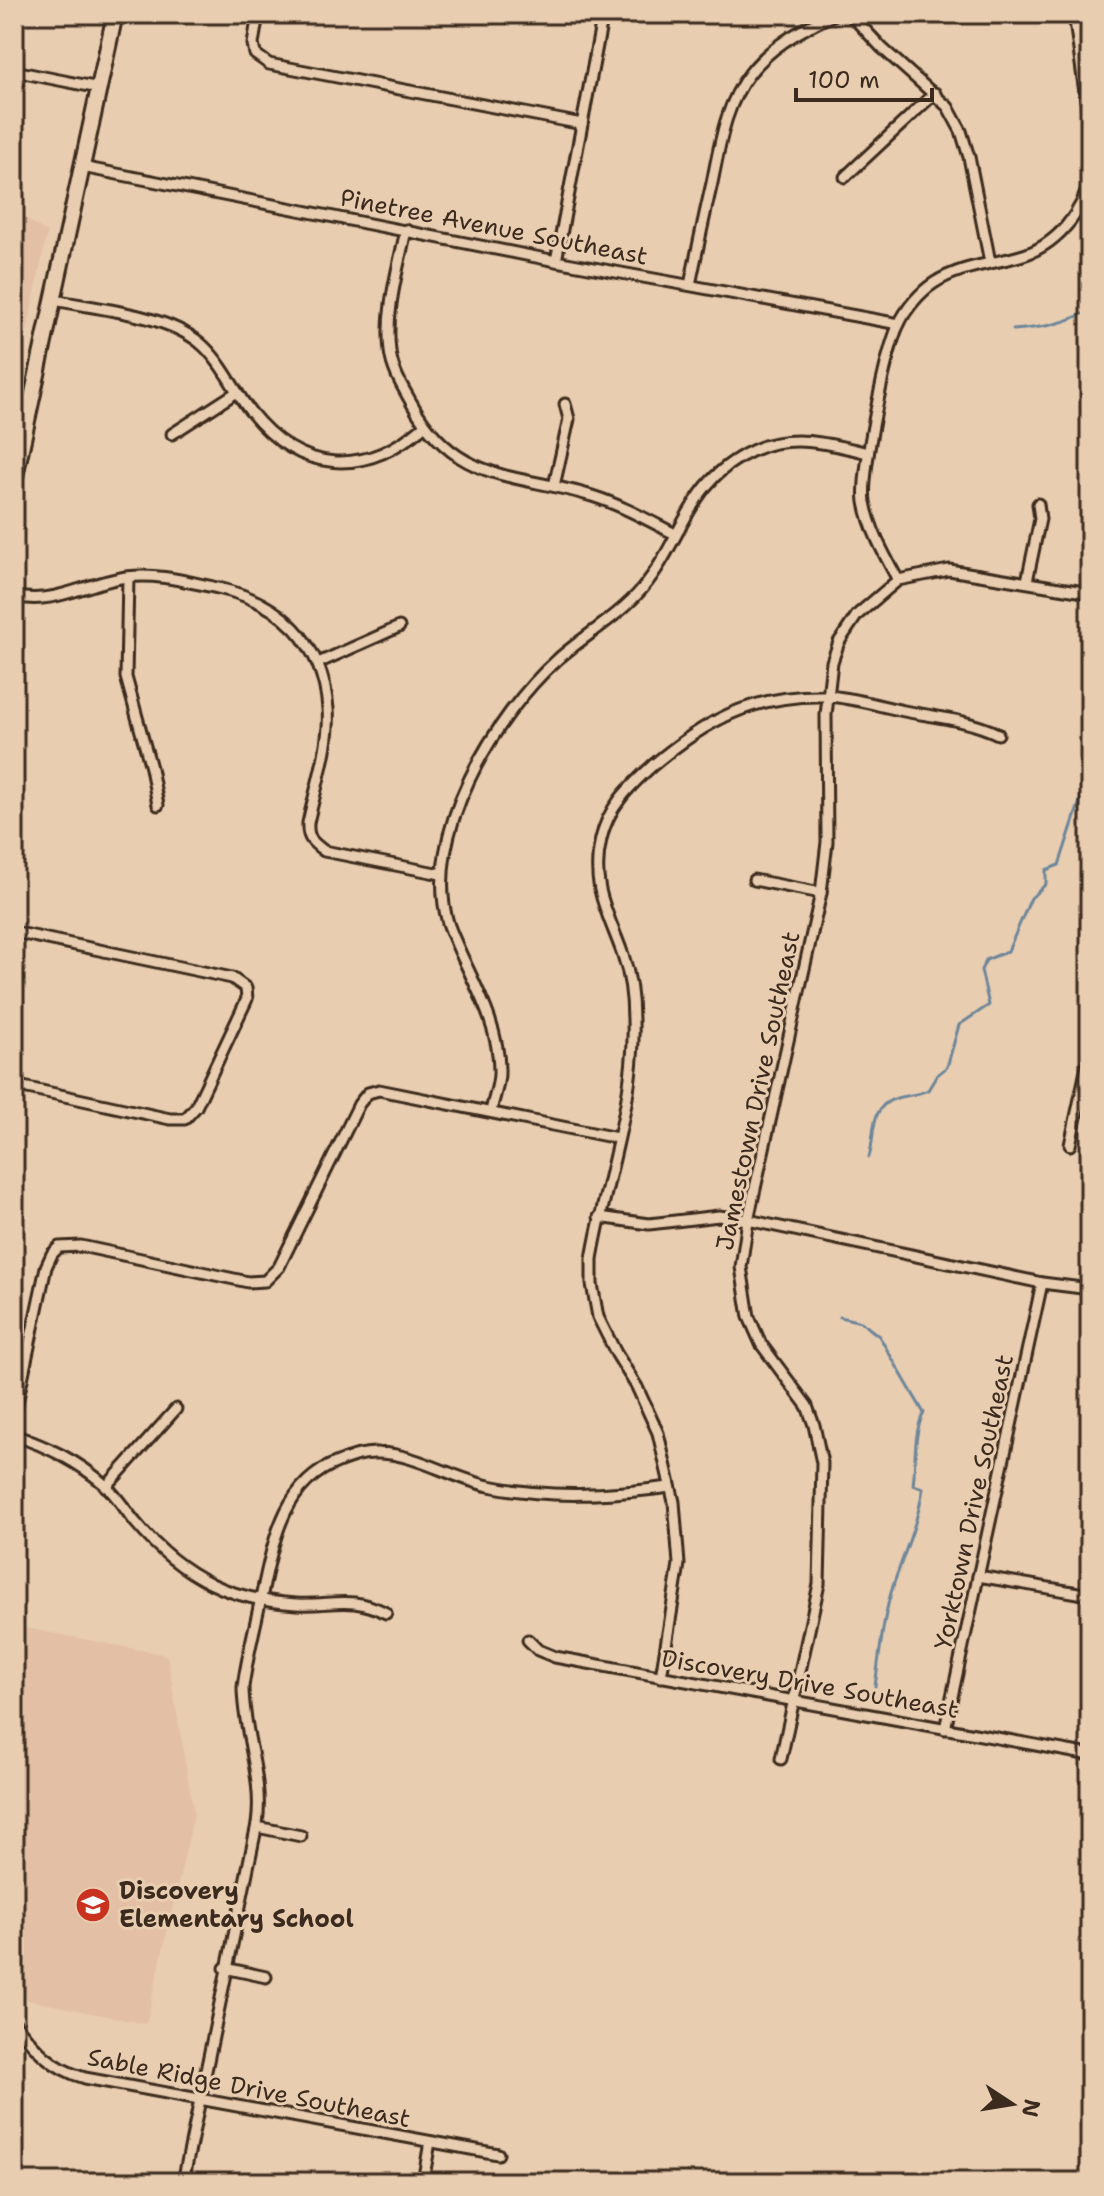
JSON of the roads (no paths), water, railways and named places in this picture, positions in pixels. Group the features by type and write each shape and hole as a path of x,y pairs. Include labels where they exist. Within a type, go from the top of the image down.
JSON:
{"main road":[{"path":"14,481 115,14"}],"street":[{"path":"258,14 253,44 255,54 269,64 582,124"},
{"path":"556,261 603,14"},
{"path":"690,285 725,124 734,97 750,72 767,55 807,28 835,14"},
{"path":"850,14 882,48 948,107 962,135 990,262"},
{"path":"1074,14 1090,129"},
{"path":"14,71 99,88"},
{"path":"845,177 935,93"},
{"name":"Pinetree Avenue Southeast","path":"82,167 556,261 899,324"},
{"path":"1090,178 1077,212 1069,224 1047,243 1023,255 946,275 916,300 899,324 868,453 865,501 873,529 898,580 954,570 1090,593"},
{"path":"406,230 389,324 390,352 396,376 424,426 440,445 467,463 494,474 593,497 639,515 675,534"},
{"path":"54,300 142,318 183,331 212,354 237,392 280,443 314,459 351,463 382,454 404,443 424,426"},
{"path":"172,434 237,392"},
{"path":"554,486 569,419 565,404"},
{"path":"491,1112 500,1074 498,1047 487,1011 448,923 441,874 451,831 487,746 507,715 556,660 641,590 703,487 718,472 756,449 789,441 807,441 868,453"},
{"path":"1027,581 1040,519 1038,504"},
{"path":"14,596 41,599 63,596 104,581 128,577 170,578 256,599 279,613 299,633 318,663 329,710 308,823 311,842 324,851 441,874"},
{"path":"128,577 126,677 158,805"},
{"name":"Jamestown Drive Southeast","path":"781,1759 819,1584 822,1463 807,1406 761,1344 749,1317 741,1267 748,1220 821,893 827,842 826,715 832,662 845,632 857,615 898,580"},
{"path":"318,663 399,627"},
{"path":"661,1677 679,1564 675,1512 658,1433 632,1378 603,1329 592,1284 592,1259 599,1217 631,1073 633,1020 625,964 599,896 596,865 608,817 633,783 682,741 706,725 740,709 770,700 790,696 828,696 965,722 998,734"},
{"path":"754,880 821,893"},
{"path":"14,932 232,978 246,988 245,1008 196,1107 185,1119 170,1119 14,1085"},
{"path":"1070,1145 1090,1052"},
{"path":"14,1417 46,1267 59,1247 81,1246 248,1282 265,1281 279,1267 359,1104 368,1093 379,1090 617,1138"},
{"path":"599,1217 649,1224 719,1216 748,1220 1042,1283 1090,1289"},
{"name":"Yorktown Drive Southeast","path":"945,1729 1042,1283"},
{"path":"106,1487 176,1409"},
{"path":"14,1435 64,1455 106,1487 159,1548 182,1567 233,1593 298,1604 364,1603 386,1613"},
{"path":"183,2182 225,1968 257,1827 260,1789 244,1710 243,1687 273,1543 286,1508 306,1481 327,1466 354,1456 377,1453 397,1455 488,1485 555,1495 601,1495 670,1487"},
{"path":"978,1576 1090,1595"},
{"name":"Discovery Drive Southeast","path":"528,1640 540,1651 555,1657 1090,1755"},
{"path":"257,1827 301,1836"},
{"path":"225,1968 266,1977"},
{"name":"Sable Ridge Drive Southeast","path":"14,2022 28,2042 45,2058 76,2076 498,2154"},
{"path":"423,2182 430,2142"}],"waterway":[{"path":"1013,330 1053,324 1090,310"},
{"path":"1090,714 1081,747 1090,759"},
{"path":"869,1157 875,1122 881,1108 897,1098 928,1090 937,1075 947,1067 959,1025 989,1005 981,970 986,960 1008,951 1031,898 1046,884 1046,870 1059,865 1086,783 1080,776 1079,768 1090,762"},
{"path":"840,1317 861,1322 879,1336 924,1413 916,1438 913,1485 923,1488 921,1501 890,1596 875,1686"}],"place":[{"name":"Discovery Elementary School","path":"93,1905"}]}
